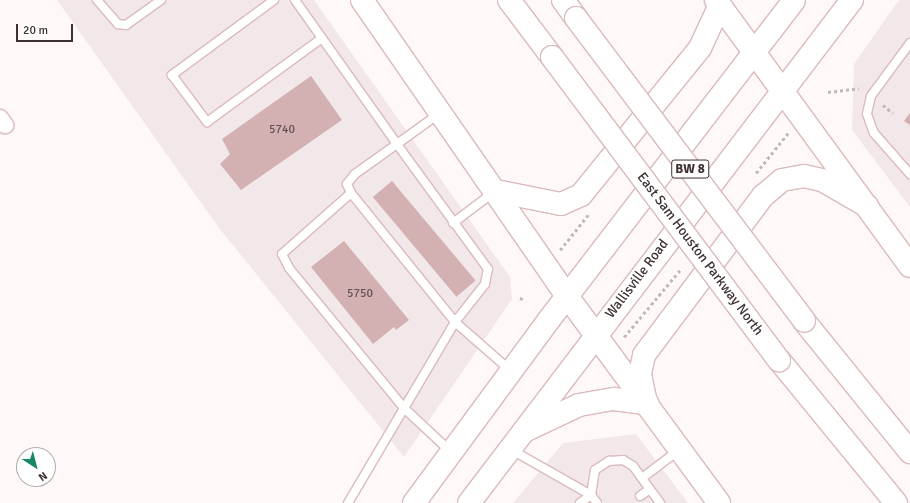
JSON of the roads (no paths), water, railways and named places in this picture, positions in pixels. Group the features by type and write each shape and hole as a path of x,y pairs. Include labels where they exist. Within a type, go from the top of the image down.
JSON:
{"main road":[{"path":"362,0 568,296 647,402 679,450 719,503"},
{"name":"East Sam Houston Parkway North","path":"509,0 779,360 896,503"},
{"name":"BW 8","path":"563,0 804,320 910,452"},
{"path":"414,503 568,296 794,0"},
{"name":"Wallisville Road","path":"468,503 596,333 852,0"},
{"path":"496,191 561,204 581,196 700,48 718,2"},
{"path":"718,2 784,90 867,206 904,254"},
{"path":"647,402 640,374 644,355 763,196 782,180 804,176 822,180 867,206"},
{"path":"516,440 579,405 614,399 647,402"}],"lane":[{"path":"97,0 118,24 126,25 161,0"},
{"path":"274,0 172,75 207,122 322,38"},
{"path":"295,0 453,223 488,269 485,284 455,322 348,503"},
{"path":"910,43 871,96 867,114 874,133 910,174"},
{"path":"441,112 355,174 347,184 351,193 455,322 511,372"},
{"path":"453,223 496,191"},
{"path":"351,193 282,254 289,268 404,408 451,453"},
{"path":"516,440 591,495 597,503"},
{"path":"642,478 679,450"},
{"path":"580,503 591,495 595,470 609,461 623,460 642,478 660,503"},
{"path":"640,496 650,489"}]}
